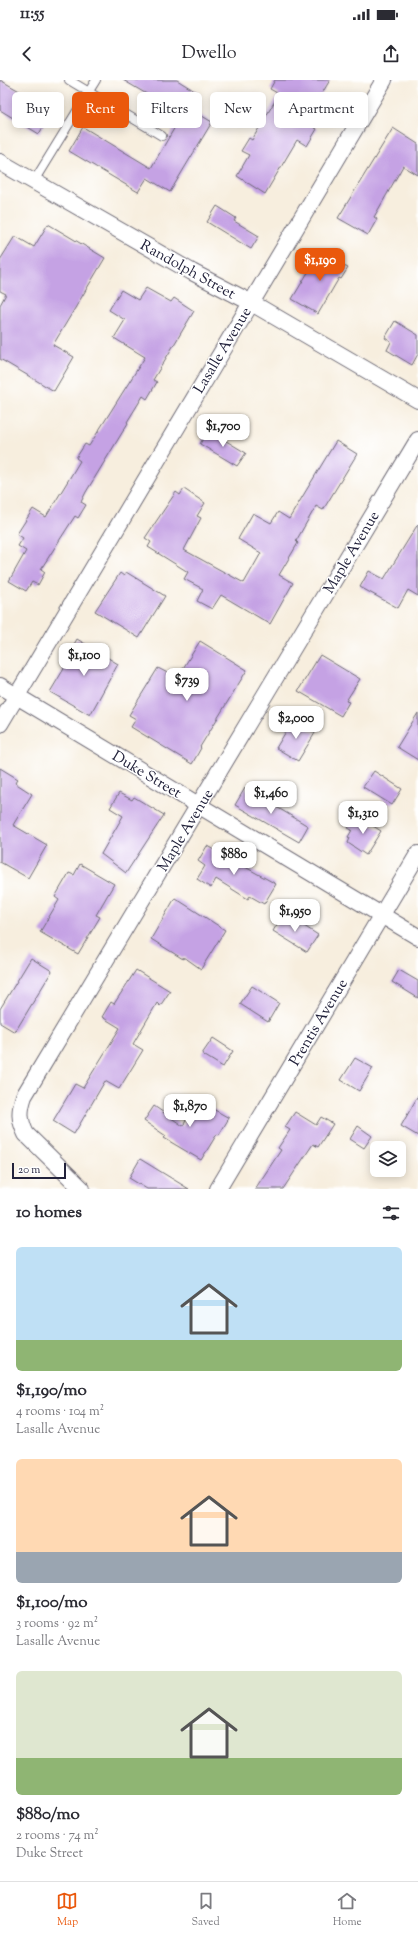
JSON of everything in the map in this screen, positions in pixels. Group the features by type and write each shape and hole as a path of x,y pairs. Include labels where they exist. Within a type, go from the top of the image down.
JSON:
{"street":[{"name":"Lasalle Avenue","path":"0,724 250,302 384,80"},
{"name":"Randolph Street","path":"0,162 192,272 250,302 418,400"},
{"name":"Maple Avenue","path":"82,1189 26,1134 21,1123 20,1108 24,1096 200,806 418,440"},
{"name":"Duke Street","path":"0,686 418,937"},
{"name":"Prentis Avenue","path":"218,1189 418,854"}],"lane":[{"path":"69,80 89,92 96,80"},
{"path":"129,116 162,136"},
{"path":"34,181 72,120"}],"building":[{"path":"0,80 21,92 12,92 12,117 0,110"},
{"path":"123,80 177,80 196,92 143,92"},
{"path":"275,80 330,80 323,92 275,92 270,89"},
{"path":"274,103 274,128 317,129 307,146 297,140 265,194 237,176 249,155 241,151 249,138 252,140 259,128 266,128 266,116"},
{"path":"202,116 210,121 210,125 170,192 147,178 138,192 69,151 82,128 85,128 151,168 174,128 202,128"},
{"path":"29,128 42,128 39,134"},
{"path":"393,128 418,144 418,175 403,166 374,217 377,219 368,235 338,218"},
{"path":"217,206 236,218 234,221 259,236 251,249 207,222"},
{"path":"48,224 105,258 53,345 74,357 54,391 0,359 0,305 6,294 0,291 0,260 15,236 34,247"},
{"path":"322,249 342,261 340,264 348,268 341,279 339,278 318,314 292,299"},
{"path":"146,288 171,302 174,298 194,311 153,380 157,382 147,399 143,396 86,492 81,502 86,505 78,518 75,516 41,569 45,572 38,585 32,582 26,591 9,581 26,551 18,546 23,538 17,534 33,509 46,517 80,461 76,458 85,444 89,446 145,357 114,338 125,320 109,310 121,290 138,300"},
{"path":"395,321 418,335 418,354 412,365 387,350 391,342 385,338"},
{"path":"208,430 246,453 237,466 200,444"},
{"path":"336,441 357,454 323,510 316,506 296,541 298,543 279,575 293,583 270,624 221,595 212,609 197,601 203,589 184,579 188,572 148,547 151,542 145,538 176,492 180,495 184,489 205,503 197,516 201,518 184,550 244,583 261,553 238,539 253,513 271,523 278,512 289,519"},
{"path":"418,524 418,596 408,590 398,608 360,587 369,571 384,579"},
{"path":"126,572 165,596 139,638 95,611 120,573 124,576"},
{"path":"77,639 118,664 90,715 50,692 71,657 68,655"},
{"path":"200,641 247,670 200,747 201,748 192,764 131,727 136,719 129,715 158,668 177,678"},
{"path":"320,655 360,679 346,701 349,702 341,716 298,691"},
{"path":"418,713 418,760 397,747"},
{"path":"293,720 315,733 298,761 276,748"},
{"path":"0,768 18,779 15,783 32,794 13,825 47,845 28,878 0,862"},
{"path":"374,771 402,789 392,805 363,787"},
{"path":"245,788 308,826 299,842 235,805"},
{"path":"119,793 132,800 134,797 164,815 126,873 101,854 123,816 110,808"},
{"path":"356,815 381,831 366,855 348,843 350,838 348,837 352,830 348,828"},
{"path":"207,846 276,884 264,904 250,896 248,899 216,879 211,888 197,879 205,866 198,861"},
{"path":"80,864 114,884 96,915 100,917 78,954 40,932 59,900 55,897 69,873 74,875"},
{"path":"175,898 225,930 201,969 184,957 183,959 151,939"},
{"path":"284,913 318,935 307,952 273,931"},
{"path":"31,958 52,971 15,1032 0,1023 0,1009"},
{"path":"136,970 170,991 160,1006 157,1003 133,1044 143,1050 119,1089 105,1081 74,1134 53,1121 75,1084 83,1088 120,1028 102,1017 111,1002 114,1004"},
{"path":"399,970 418,981 418,998 392,982"},
{"path":"252,986 279,1003 268,1022 240,1004"},
{"path":"213,1038 233,1051 223,1067 202,1054"},
{"path":"355,1058 373,1068 359,1091 341,1080"},
{"path":"418,1096 418,1136 401,1126"},
{"path":"197,1100 229,1118 201,1160 164,1138 166,1136 144,1121 154,1106 183,1126"},
{"path":"295,1112 316,1125 321,1117 333,1124 318,1147 313,1144 283,1189 255,1189 281,1150 278,1148 290,1130 285,1127"},
{"path":"358,1126 372,1136 364,1148 350,1139"},
{"path":"140,1159 189,1189 147,1189 129,1178"}]}
